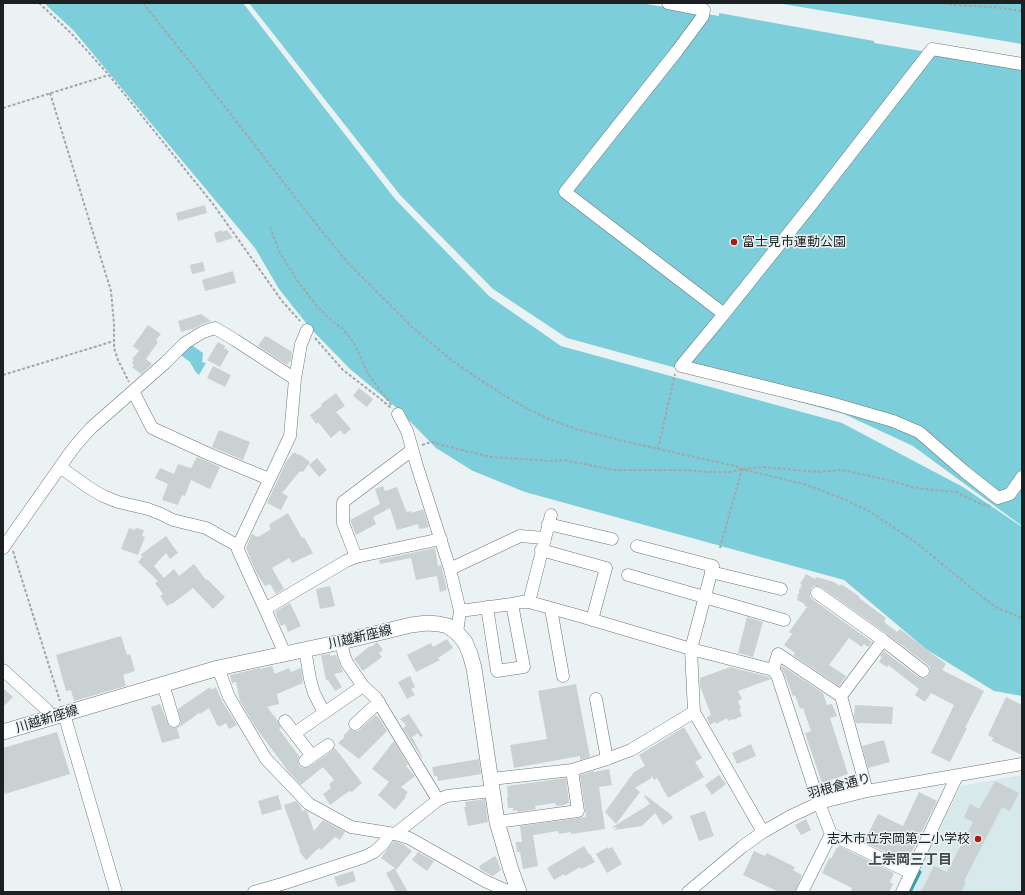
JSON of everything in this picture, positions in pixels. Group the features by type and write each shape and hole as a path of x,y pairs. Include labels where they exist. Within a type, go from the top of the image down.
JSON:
{"main road":[{"name":"川越新座線","path":"3,732 218,668 341,642 411,625 427,623 448,626 465,642 474,668 497,822 518,891"}],"street":[{"path":"668,3 704,10 703,16 677,51 564,192 724,314"},
{"path":"1022,64 932,49 815,199 678,370 831,403 893,421 919,432 965,472 998,498 1010,494 1022,477"},
{"path":"6,544 72,450 91,428 166,363 185,343 204,332 215,328 296,379"},
{"path":"285,654 238,550 238,546 290,436 301,344 307,330"},
{"path":"133,391 152,428 211,455 270,479"},
{"path":"398,414 407,431 450,569 460,611 457,633"},
{"path":"356,557 343,523 343,502 412,450"},
{"path":"60,468 103,496 118,502 148,509 173,520 206,528 238,546"},
{"path":"529,602 550,519 612,539"},
{"path":"450,569 520,536 543,544 606,568 592,620"},
{"path":"265,609 356,557 441,539"},
{"path":"637,546 713,566 691,650 694,712 763,832"},
{"path":"712,572 781,589"},
{"path":"628,575 784,620"},
{"path":"817,593 883,640 922,671"},
{"path":"460,611 529,602 691,650 773,670 777,675 830,834 911,873"},
{"path":"487,607 498,671 524,668 512,604"},
{"path":"551,609 563,676"},
{"path":"841,696 883,640"},
{"path":"341,642 347,664 363,686 379,702 438,800"},
{"path":"305,649 314,694 324,713"},
{"path":"773,670 778,654 841,696 867,791"},
{"path":"218,668 229,697 266,759 309,804 351,827 392,833 409,838 485,881 505,890 518,891"},
{"path":"3,670 47,710 58,715 116,892"},
{"path":"163,684 174,721"},
{"path":"295,733 363,686"},
{"path":"596,699 607,759"},
{"path":"355,724 379,702"},
{"path":"254,892 364,857 374,852 384,844 392,833 438,800 446,796 491,785 572,770 607,759 631,750 694,712"},
{"path":"285,721 295,733 309,759 328,745"},
{"name":"羽根倉通り","path":"688,892 742,847 763,832 791,816 819,803 867,791 1022,764"},
{"path":"497,822 578,811 572,770"},
{"path":"902,892 957,776"},
{"path":"802,892 830,834"}],"path":[{"path":"40,3 71,33 109,75 214,204 282,301 307,330 343,370 398,414"},
{"path":"143,3 349,264 429,343 486,384 526,408 549,419 576,429 735,466 807,485 839,497 867,510 893,526 918,544 997,608 1022,618"},
{"path":"944,3 1022,11"},
{"path":"3,108 109,75"},
{"path":"50,93 111,291 114,324 114,348 133,391"},
{"path":"270,227 280,253 297,280 315,304 332,321 343,329 354,343 368,374 398,414"},
{"path":"3,375 114,341"},
{"path":"658,449 678,370"},
{"path":"412,450 431,442 492,457 552,461 563,460 615,470 685,470 730,472 763,467 818,472 842,470 912,487 956,492 979,503 989,506 994,505"},
{"path":"720,548 742,469"},
{"path":"6,544 58,715"}],"shaded area":[{"path":"44,3 243,3 395,199 489,296 561,346 842,423 963,487 1022,527 1022,696 994,691 926,649 844,580 525,492 473,471 436,448 398,409 350,369 310,328 279,289 255,248 74,31"},
{"name":"富士見市運動公園","path":"249,3 640,3 719,16 719,13 874,41 874,43 1022,68 1022,526 913,446 844,414 567,338 493,289 400,195"},
{"path":"777,3 1022,3 1022,44"},
{"path":"190,344 203,353 202,362 206,363 199,375 190,362 178,353"},
{"name":"志木市立宗岡第二小学校","path":"1022,775 1022,892 908,892 961,786"}],"building":[{"path":"205,205 207,213 178,221 176,213"},
{"path":"222,230 222,232 227,230 233,238 217,243 214,233"},
{"path":"203,262 205,271 192,274 190,265"},
{"path":"233,271 236,283 205,291 202,280"},
{"path":"201,314 211,321 192,330 181,332 178,321"},
{"path":"148,325 161,334 156,340 158,342 146,359 152,364 141,374 132,367 134,365 132,363 134,360 132,359 139,351 133,346"},
{"path":"265,336 292,352 291,360 287,365 258,346"},
{"path":"218,342 225,346 224,348 229,351 220,367 207,360"},
{"path":"213,366 231,375 225,387 207,378"},
{"path":"359,388 373,399 367,407 353,396"},
{"path":"336,393 345,406 336,412 351,429 344,435 340,430 331,438 318,422 316,424 310,415 322,406 321,404"},
{"path":"219,430 250,442 243,460 212,447"},
{"path":"294,452 310,462 303,472 300,471 282,493 288,496 281,510 267,503 286,462"},
{"path":"197,457 220,467 210,489 191,480 185,496 182,495 178,505 162,500 168,484 155,478 160,468 174,474 178,464 191,468"},
{"path":"317,458 327,470 319,477 309,465"},
{"path":"383,486 385,491 397,487 407,512 411,511 412,513 423,509 429,527 419,529 418,524 397,530 390,508 373,517 376,524 356,535 350,520 380,504 375,489"},
{"path":"288,513 302,538 304,537 313,553 292,563 289,558 272,568 284,589 276,594 270,584 265,586 257,574 246,548 252,534 258,537 271,529 269,526 270,524"},
{"path":"129,528 144,530 142,536 145,537 138,555 121,549"},
{"path":"166,536 178,553 170,559 166,553 154,566 164,578 174,569 179,576 194,564 206,580 207,579 225,597 213,609 193,588 172,604 171,603 167,606 160,596 163,594 155,583 158,581 138,562 143,556 140,555"},
{"path":"435,548 438,566 441,565 447,590 440,592 437,576 416,580 411,558 380,564 379,560"},
{"path":"806,574 815,579 816,577 834,582 840,586 841,584 886,618 884,622 897,632 900,629 946,664 942,670 984,691 950,762 931,753 954,705 931,693 925,702 915,695 919,689 888,665 887,667 879,662 882,657 880,656 884,651 918,677 922,678 926,678 929,675 930,668 928,665 821,587 814,586 811,588 810,596 812,599 872,642 868,647 864,644 862,647 849,638 829,665 846,676 839,686 793,655 795,653 784,645 792,634 789,632 807,607 804,605 805,604 797,600 799,590 802,585 800,584"},
{"path":"330,586 335,606 320,609 316,589"},
{"path":"290,603 301,626 288,632 285,624 281,626 275,612"},
{"path":"747,617 763,622 753,657 738,653"},
{"path":"121,636 127,655 130,654 135,671 123,675 126,686 74,701 71,690 66,691 56,655"},
{"path":"447,639 453,648 438,658 440,660 416,672 407,655 431,643 433,647"},
{"path":"377,642 383,650 379,653 382,657 363,671 354,659"},
{"path":"330,654 330,656 336,655 343,672 334,674 342,687 335,691 328,680 326,680 321,655"},
{"path":"272,666 275,674 289,668 291,672 301,668 303,683 277,694 279,704 267,707 278,721 281,728 279,729 299,756 299,766 302,768 309,767 335,748 362,783 352,792 349,791 330,805 323,794 331,788 329,784 334,780 323,767 301,785 288,771 256,728 240,701 236,682 232,683 230,675"},
{"path":"782,666 823,693 827,705 832,704 837,716 830,718 848,774 822,783 805,733 811,731 803,708 800,709 795,695 793,696 781,668"},
{"path":"730,667 769,677 771,679 738,691 742,699 738,701 742,716 728,721 727,718 716,724 715,722 710,725 707,717 711,715 700,686 700,678"},
{"path":"410,676 415,687 411,689 415,695 407,699 398,682"},
{"path":"576,684 590,757 580,760 580,756 514,768 510,745 547,739 538,691"},
{"path":"210,687 211,690 216,687 222,701 237,725 229,729 226,723 219,727 209,708 200,714 199,713 177,729 180,738 162,743 151,707 160,704 169,726 176,728 180,726 181,722 178,709"},
{"path":"3,688 13,697 3,707"},
{"path":"1006,697 1022,705 1022,755 992,741 993,738 988,735"},
{"path":"855,705 893,707 892,724 856,723 854,717"},
{"path":"409,714 423,736 421,737 416,732 417,734 412,737 423,758 403,729 406,725 400,719"},
{"path":"376,715 387,731 359,759 338,743 345,737 343,736 350,729 353,731 358,731"},
{"path":"684,727 702,758 695,762 704,777 668,798 657,778 654,780 652,776 650,779 635,788 640,792 616,824 605,812 634,772 645,766 639,755"},
{"path":"57,732 70,774 5,794 3,785 3,748"},
{"path":"884,740 890,762 868,768 862,746"},
{"path":"394,741 408,765 406,766 415,776 401,787 408,792 405,796 406,797 395,810 378,795 389,782 372,769"},
{"path":"751,744 756,756 737,764 732,753"},
{"path":"479,759 481,774 438,781 437,776 434,776 432,767"},
{"path":"609,769 612,785 599,787 605,829 571,834 571,832 559,834 558,831 533,835 538,866 523,869 520,852 517,852 516,842 522,842 520,826 586,817 580,775"},
{"path":"719,775 726,784 712,795 705,785"},
{"path":"566,778 569,803 556,806 555,803 535,806 536,809 518,812 517,810 513,811 513,808 508,808 507,786"},
{"path":"995,781 1019,793 1010,811 1002,807 964,881 966,882 961,892 921,892 934,866 947,872 973,822 964,817 970,804 979,809"},
{"path":"919,792 937,801 907,862 864,842 878,814 903,826"},
{"path":"278,795 282,809 262,815 258,801"},
{"path":"645,795 673,818 663,825 655,813 642,826 614,830 617,827 611,828 650,804 644,796"},
{"path":"485,799 488,822 468,826 464,807 466,807 465,802"},
{"path":"296,801 301,807 302,811 307,811 314,831 323,820 345,832 340,840 335,837 321,850 319,848 306,860 299,851 300,850 284,805"},
{"path":"705,811 714,836 699,841 690,816"},
{"path":"806,819 811,830 801,835 795,825"},
{"path":"394,841 403,844 412,851 396,870 395,869 408,892 396,892 386,873 395,868 381,858"},
{"path":"584,846 595,862 581,869 580,867 565,876 564,874 554,880 547,868"},
{"path":"839,846 894,873 890,882 893,884 889,892 850,892 852,888 822,873 829,858 831,859"},
{"path":"608,847 608,849 612,847 622,864 607,873 596,854"},
{"path":"754,851 765,856 767,853 795,867 793,870 802,875 795,892 779,892 743,875"},
{"path":"418,852 434,861 427,871 412,860"},
{"path":"495,856 501,870 493,876 481,870 479,866"},
{"path":"353,871 356,881 338,887 334,877"}],"waterway":[{"path":"910,892 920,872 915,870"}],"place":[{"name":"富士見市運動公園","path":"734,242"},
{"name":"志木市立宗岡第二小学校","path":"978,839"}],"district":[{"name":"上宗岡三丁目","path":"910,860"}]}
